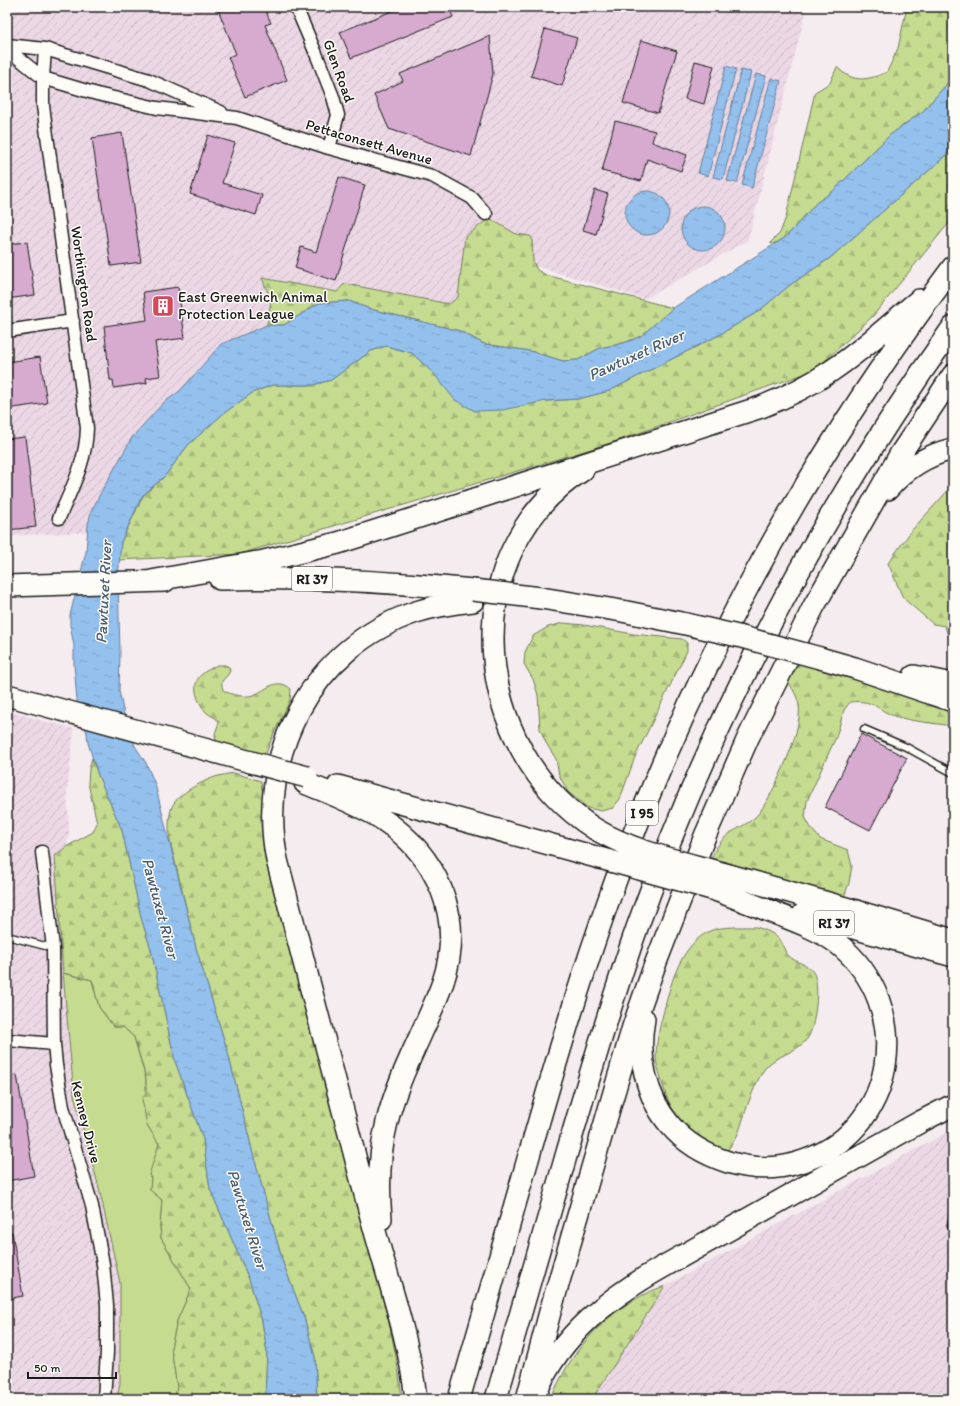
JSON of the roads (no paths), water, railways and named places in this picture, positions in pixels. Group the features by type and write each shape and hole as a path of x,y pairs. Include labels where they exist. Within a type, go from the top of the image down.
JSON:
{"highway":[{"path":"151,581 252,563 319,548 761,407 800,390 831,372 852,356 948,273"},
{"name":"I 95","path":"459,1399 574,1000 622,865 665,760 720,642 780,530 824,456 862,397 893,350 948,273"},
{"name":"I 95","path":"496,1399 610,1007 639,922 684,808 739,685 797,573 884,429 953,327"},
{"path":"527,1399 550,1312 628,1041 648,982 705,836 748,738 804,624 901,453 953,375"},
{"path":"862,522 883,494 905,471 931,456 953,448"},
{"path":"617,453 593,464 565,483 549,497 529,522 511,553 497,598 493,626 493,652 498,690 507,718 519,746 535,773 549,790 570,811 595,829 638,849 719,881 827,936 853,959 873,986 882,1011 886,1029 887,1045 885,1069 879,1089 869,1110 856,1127 839,1143 805,1161 782,1167 757,1168 732,1164 709,1155 688,1142 671,1127 658,1109 650,1091 645,1074 642,1046 645,1013 668,934"},
{"name":"RI 37","path":"7,586 151,581 313,579 383,582 473,596 541,598 622,611 742,637 855,668 953,701"},
{"path":"399,1317 382,1259 277,860 272,826 273,793 282,748 295,717 316,684 343,654 372,633 405,617 473,596"},
{"path":"820,658 953,684"},
{"name":"RI 37","path":"7,695 251,762 306,780 586,854 719,881 953,956"},
{"path":"306,780 362,808 391,826 408,840 421,854 432,870 441,888 449,914 450,942 446,971 436,1000 395,1096 386,1128 380,1160 379,1198 382,1228 399,1317 411,1367 416,1399"},
{"path":"719,881 853,910 953,940"},
{"path":"534,1399 547,1371 566,1344 607,1302 668,1264 897,1134 953,1105"}],"street":[{"name":"Glen Road","path":"296,7 318,56 338,115 329,148"},
{"name":"Pettaconsett Avenue","path":"7,45 45,49 149,80 233,118 329,148 432,176 472,198 486,214"},
{"name":"Pettaconsett Avenue","path":"7,49 43,78 97,94 157,108 233,118"},
{"name":"Worthington Road","path":"45,49 43,106 86,417 87,439 83,461 60,518"},
{"path":"7,330 73,321"},
{"name":"Kenney Drive","path":"42,852 53,948 54,1044 63,1107 92,1206 103,1264 107,1305 107,1352 104,1399"},
{"path":"7,1040 54,1044"}],"lane":[{"path":"864,729 906,747 953,773"},
{"path":"7,936 53,948"},
{"path":"953,1215 950,1225 953,1231"}],"water":[{"path":"726,66 736,69 708,176 698,173"},
{"path":"741,70 751,72 723,179 713,177"},
{"path":"756,74 766,76 737,183 727,181"},
{"name":"Pawtuxet River","path":"953,77 953,147 942,159 830,258 790,285 759,311 719,335 609,391 578,399 546,401 502,410 475,411 455,400 434,374 412,353 386,346 371,351 331,380 313,385 272,385 252,393 224,413 188,445 165,476 142,496 121,542 118,578 120,653 119,691 124,714 135,746 146,763 155,784 196,948 228,1053 253,1154 283,1263 304,1317 315,1357 317,1399 265,1399 267,1352 262,1321 249,1279 210,1189 203,1139 175,1061 151,949 142,921 122,830 98,775 77,701 74,646 70,625 70,615 86,552 88,525 91,512 101,492 133,436 163,403 180,391 221,344 267,325 284,325 319,303 349,301 370,309 460,331 484,344 530,351 563,361 578,360 600,348 624,343 641,336 673,308 786,237 816,203 832,192 890,135 923,111"},
{"path":"771,78 781,81 752,188 742,185"},
{"path":"643,191 651,191 656,192 663,197 668,204 668,222 663,229 656,234 643,235 635,232 628,225 625,217 625,209 628,201 635,194"},
{"path":"699,206 707,206 716,209 722,215 725,228 724,237 716,247 707,250 699,250 690,247 684,241 681,232 681,224 684,215 690,209"}],"place":[{"name":"East Greenwich Animal Protection League","path":"163,306"}]}
